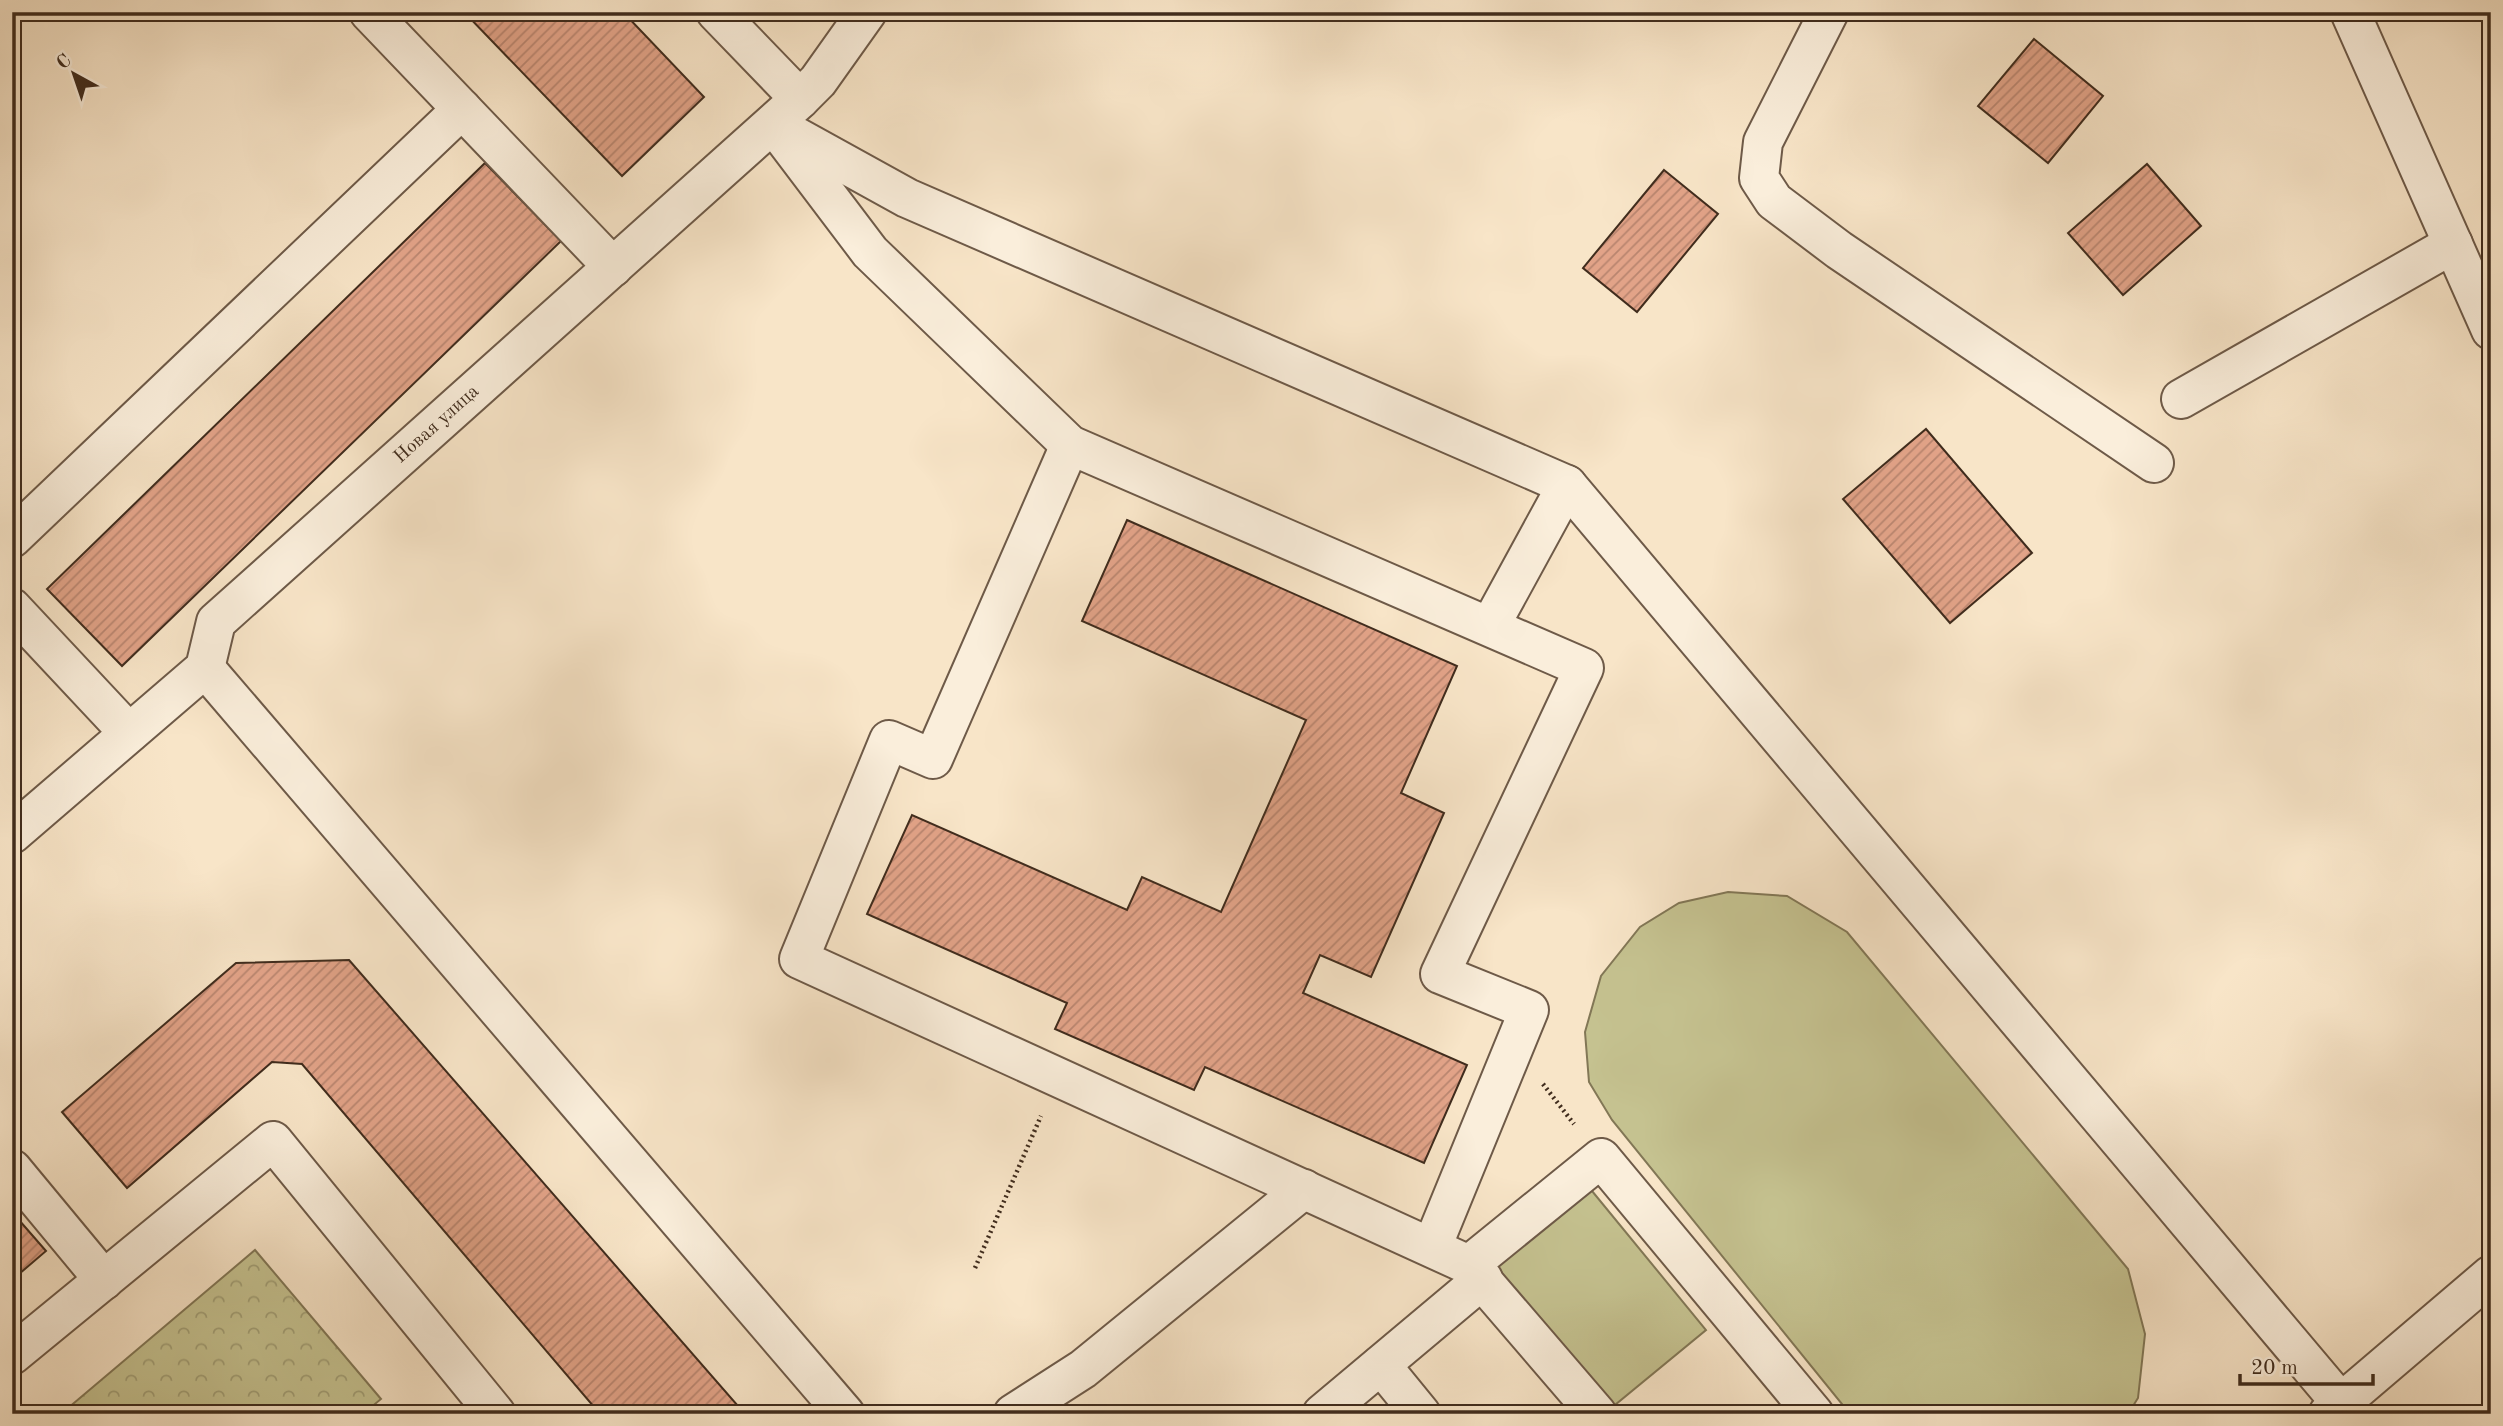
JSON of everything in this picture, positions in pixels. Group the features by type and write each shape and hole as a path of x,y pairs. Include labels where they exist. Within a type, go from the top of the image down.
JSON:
{"street":[{"path":"369,12 613,268"},
{"path":"716,12 786,112 870,252 1070,445 1584,668 1440,974 1529,1010 1432,1247"},
{"name":"Новая улица","path":"205,668 216,622 786,112 818,81 867,12"},
{"path":"1829,12 1763,142 1759,178 1774,201 1839,250 2154,463"},
{"path":"2350,12 2491,330"},
{"path":"12,538 462,109"},
{"path":"786,112 907,198 1567,485 2335,1408 2491,1275"},
{"path":"2181,399 2453,244"},
{"path":"1070,445 933,759 889,740 799,959 1432,1247 1476,1272 1597,1414"},
{"path":"1490,626 1567,485"},
{"path":"12,608 129,733"},
{"path":"12,834 205,668 845,1414"},
{"path":"12,1354 273,1141 496,1414"},
{"path":"1322,1414 1381,1365 1476,1272 1601,1158 1814,1414"},
{"path":"12,1169 104,1280"},
{"path":"1013,1414 1083,1369 1304,1189"},
{"path":"1381,1365 1421,1414"}],"path":[{"path":"1514,1046 1601,1158"},
{"path":"975,1268 1058,1077"}],"green space":[{"path":"1728,892 1787,896 1847,932 2128,1269 2145,1334 2138,1398 2128,1414 1850,1414 1612,1120 1589,1082 1585,1032 1601,976 1640,927 1679,903"},
{"path":"1583,1180 1706,1330 1610,1409 1488,1258"},
{"path":"255,1250 381,1399 363,1414 61,1414"}],"building":[{"path":"464,12 623,12 704,97 622,176"},
{"path":"2034,39 2103,96 2048,163 1978,106"},
{"path":"485,163 561,241 122,666 47,589"},
{"path":"2147,164 2201,226 2123,295 2068,233"},
{"path":"1664,170 1718,214 1637,312 1583,268"},
{"path":"1926,429 2032,553 1950,623 1843,499"},
{"path":"1127,520 1457,666 1401,793 1444,813 1371,977 1320,955 1303,993 1467,1065 1424,1163 1205,1067 1194,1090 1055,1029 1067,1003 867,914 912,815 1127,910 1142,877 1221,912 1306,720 1082,621"},
{"path":"349,960 745,1414 600,1414 302,1064 272,1062 127,1188 62,1112 236,963"},
{"path":"12,1212 46,1251 12,1280"}]}
